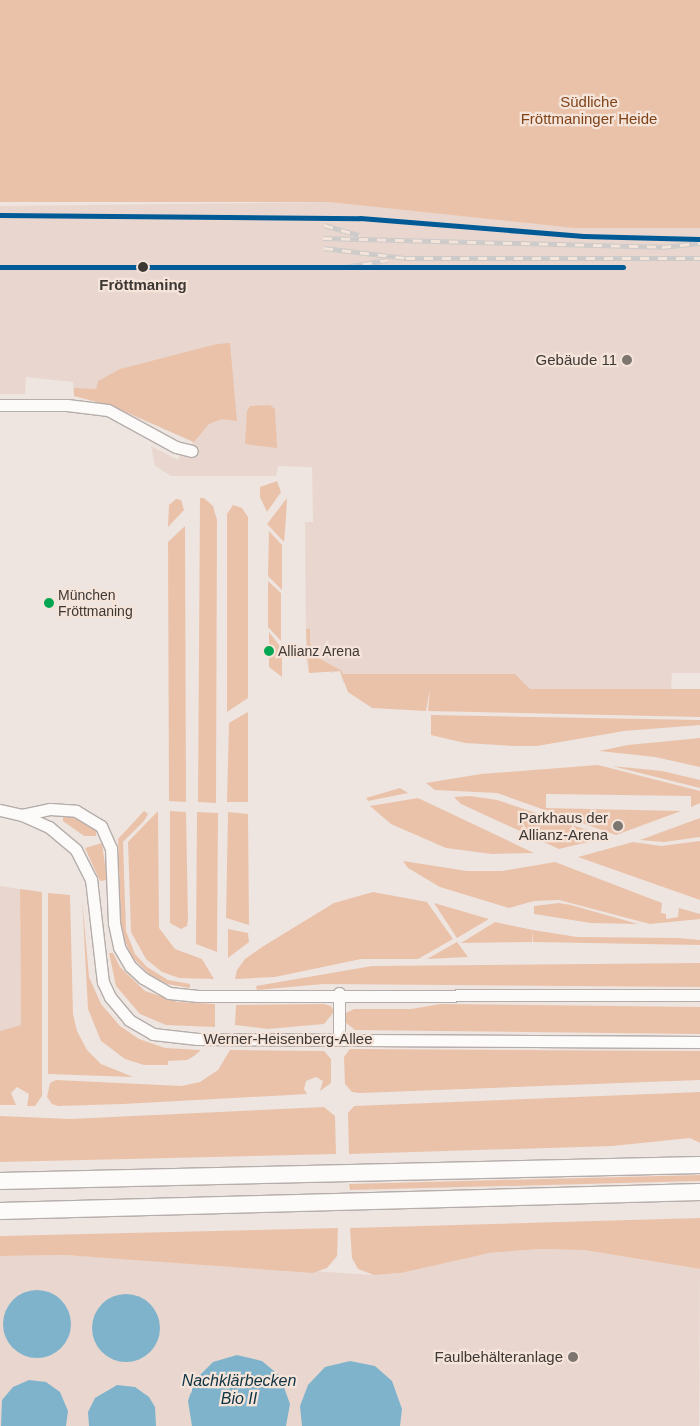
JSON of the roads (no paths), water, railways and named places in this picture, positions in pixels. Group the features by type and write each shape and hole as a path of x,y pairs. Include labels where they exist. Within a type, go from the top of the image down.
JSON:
{"highway":[{"path":"0,1181 700,1165"},
{"path":"683,1192 700,1199"},
{"path":"0,1211 700,1192"}],"street":[{"path":"0,406 67,405 108,410 176,446 192,451"},
{"name":"Werner-Heisenberg-Allee","path":"22,815 50,809 76,811 101,826 111,848 116,936 126,960 155,987 198,996 339,993 700,995"},
{"name":"Werner-Heisenberg-Allee","path":"0,810 22,815 57,832 85,865 92,886 103,982 119,1010 129,1020 153,1034 198,1039 700,1042"},
{"path":"339,993 339,1039"}],"water":[{"path":"30,1290 44,1290 56,1295 66,1305 71,1317 71,1331 66,1343 56,1353 44,1358 30,1358 18,1353 8,1343 3,1331 3,1317 8,1305 18,1295"},
{"name":"Nachklärbecken Bio II","path":"119,1294 133,1294 145,1299 155,1309 160,1321 160,1335 155,1347 145,1357 133,1362 119,1362 107,1357 97,1347 92,1335 92,1321 97,1309 107,1299"},
{"name":"Nachklärbecken Bio II","path":"237,1355 262,1361 280,1376 290,1404 286,1426 192,1426 188,1401 195,1380 213,1362"},
{"name":"Nachklärbecken Bio II","path":"350,1361 375,1366 392,1381 402,1409 400,1426 302,1426 300,1406 308,1385 325,1367"},
{"path":"29,1380 46,1382 60,1392 68,1411 66,1426 1,1426 2,1400 13,1387"},
{"name":"Nachklärbecken Bio II","path":"117,1385 135,1387 149,1397 155,1407 156,1426 89,1426 88,1412 95,1398"}],"railway":[{"path":"324,225 360,235"},
{"path":"323,238 662,247 700,243"},
{"path":"324,248 406,258 700,258"},
{"path":"345,267 387,260"}],"place":[{"name":"Fröttmaning","path":"143,267"},
{"name":"Gebäude 11","path":"627,360"},
{"name":"München Fröttmaning","path":"49,603"},
{"name":"Allianz Arena","path":"269,651"},
{"name":"Parkhaus der Allianz-Arena","path":"618,826"},
{"name":"Faulbehälteranlage","path":"573,1357"}],"park label":[{"name":"Südliche Fröttmaninger Heide","path":"589,110"}]}
